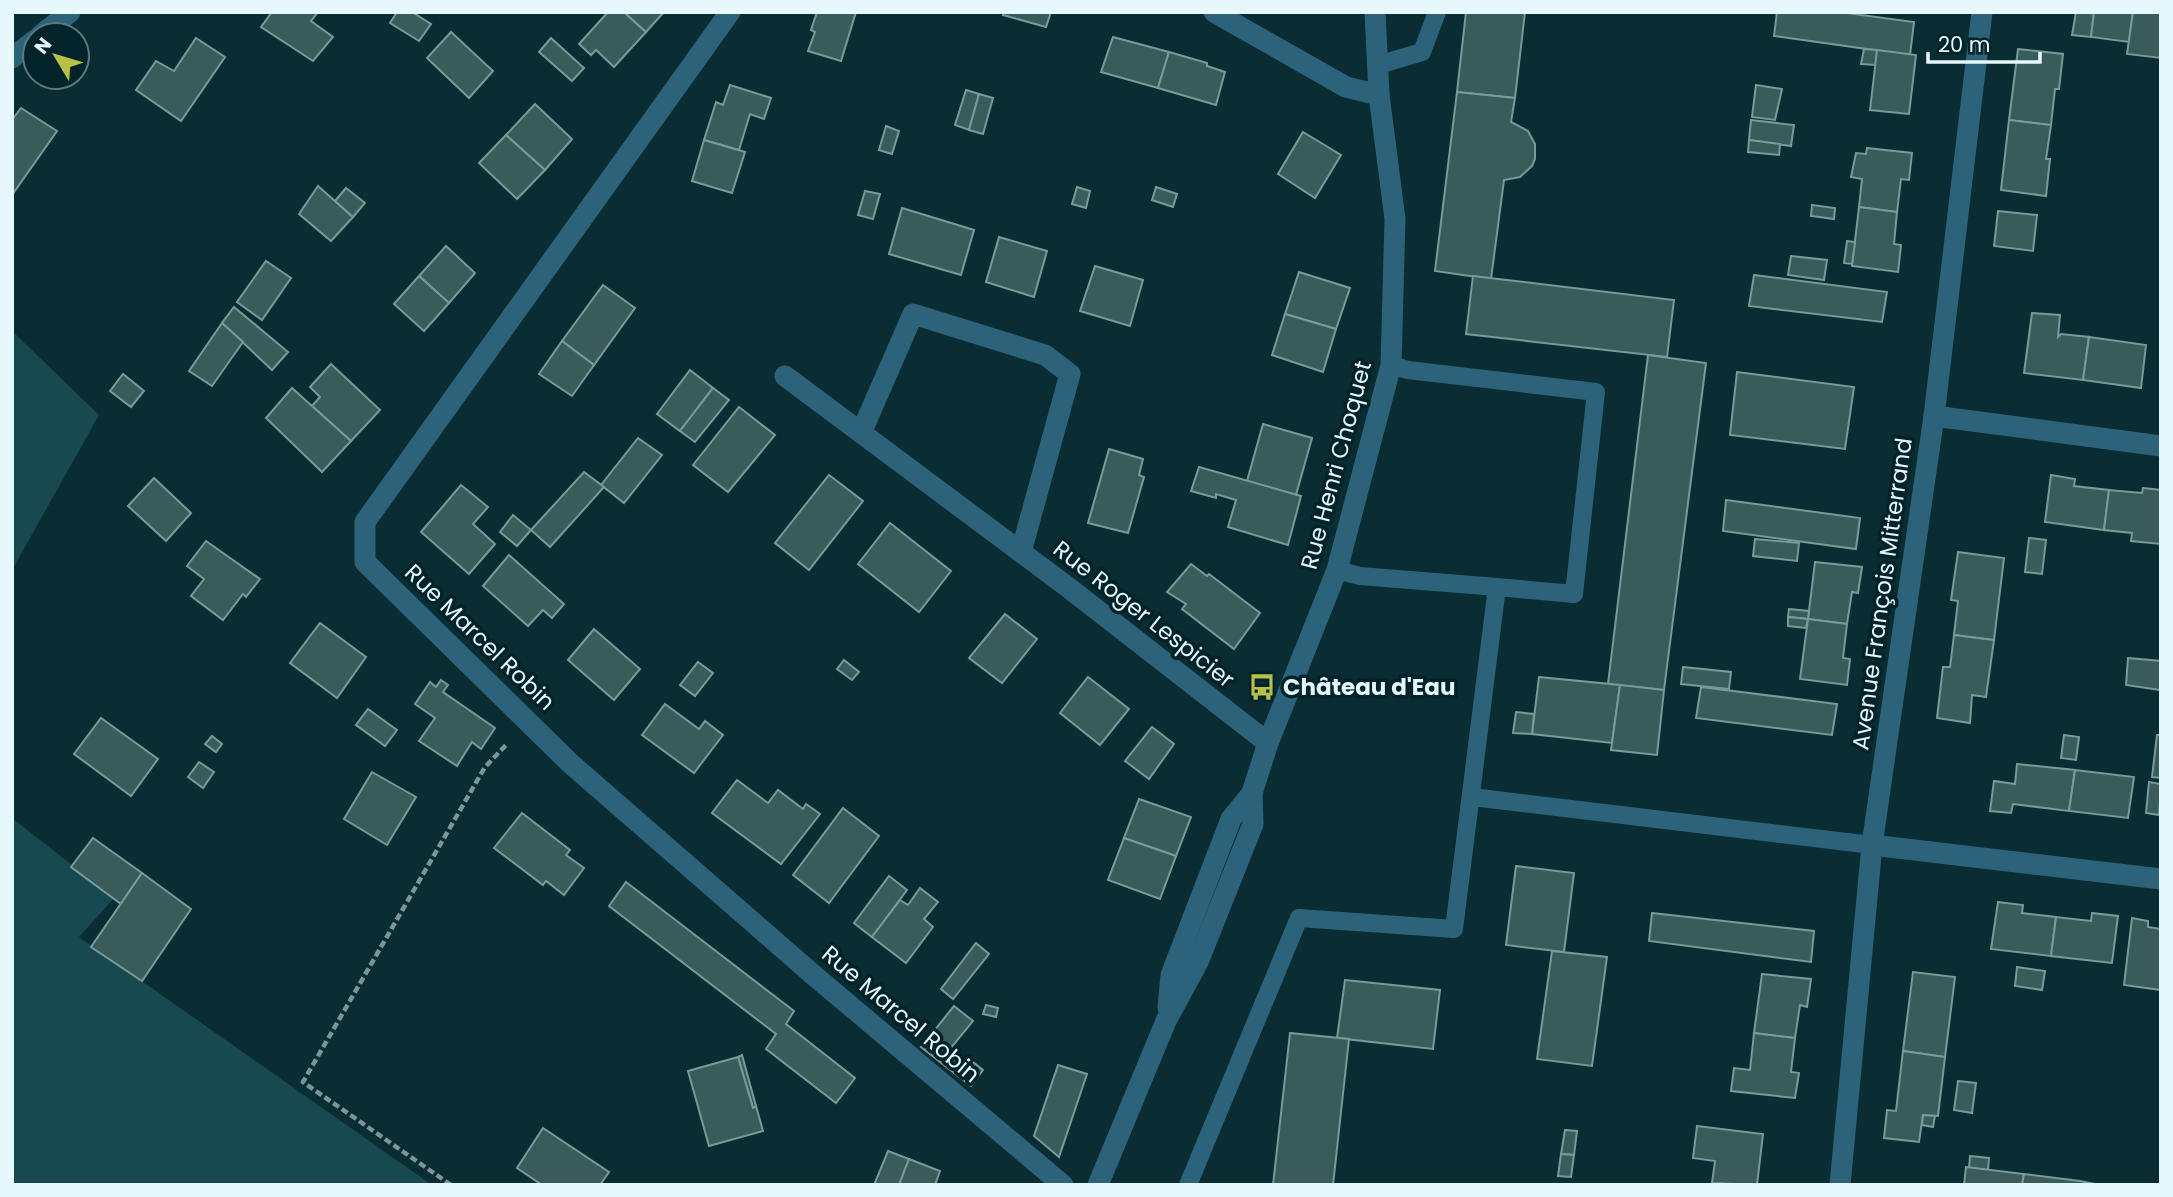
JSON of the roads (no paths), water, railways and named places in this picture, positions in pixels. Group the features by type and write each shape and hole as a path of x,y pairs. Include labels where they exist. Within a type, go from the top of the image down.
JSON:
{"street":[{"name":"Rue Marcel Robin","path":"730,12 365,522 365,562 570,763 796,960 1063,1185"},
{"path":"1214,12 1346,87 1379,96"},
{"name":"Rue Henri Choquet","path":"1098,1185 1166,1021 1171,975 1231,819 1252,793 1268,743 1337,570 1391,365 1395,219 1379,96 1375,12"},
{"name":"Avenue François Mitterrand","path":"1840,1185 1872,845 1934,416 1982,12"},
{"name":"Rue Roger Lespicier","path":"861,433 913,314 1045,355 1070,374 1021,552"},
{"name":"Rue Roger Lespicier","path":"785,376 1021,552 1268,743"},
{"path":"1934,416 2161,446"},
{"path":"1872,845 2161,879"}],"lane":[{"path":"1378,65 1422,52 1437,12"},
{"path":"1337,570 1360,576 1574,594 1596,392 1408,370 1391,365"},
{"path":"1188,1185 1299,918 1454,929 1497,587"},
{"path":"1472,797 1872,845"}],"place":[{"name":"Château d'Eau","path":"1262,687"}]}
